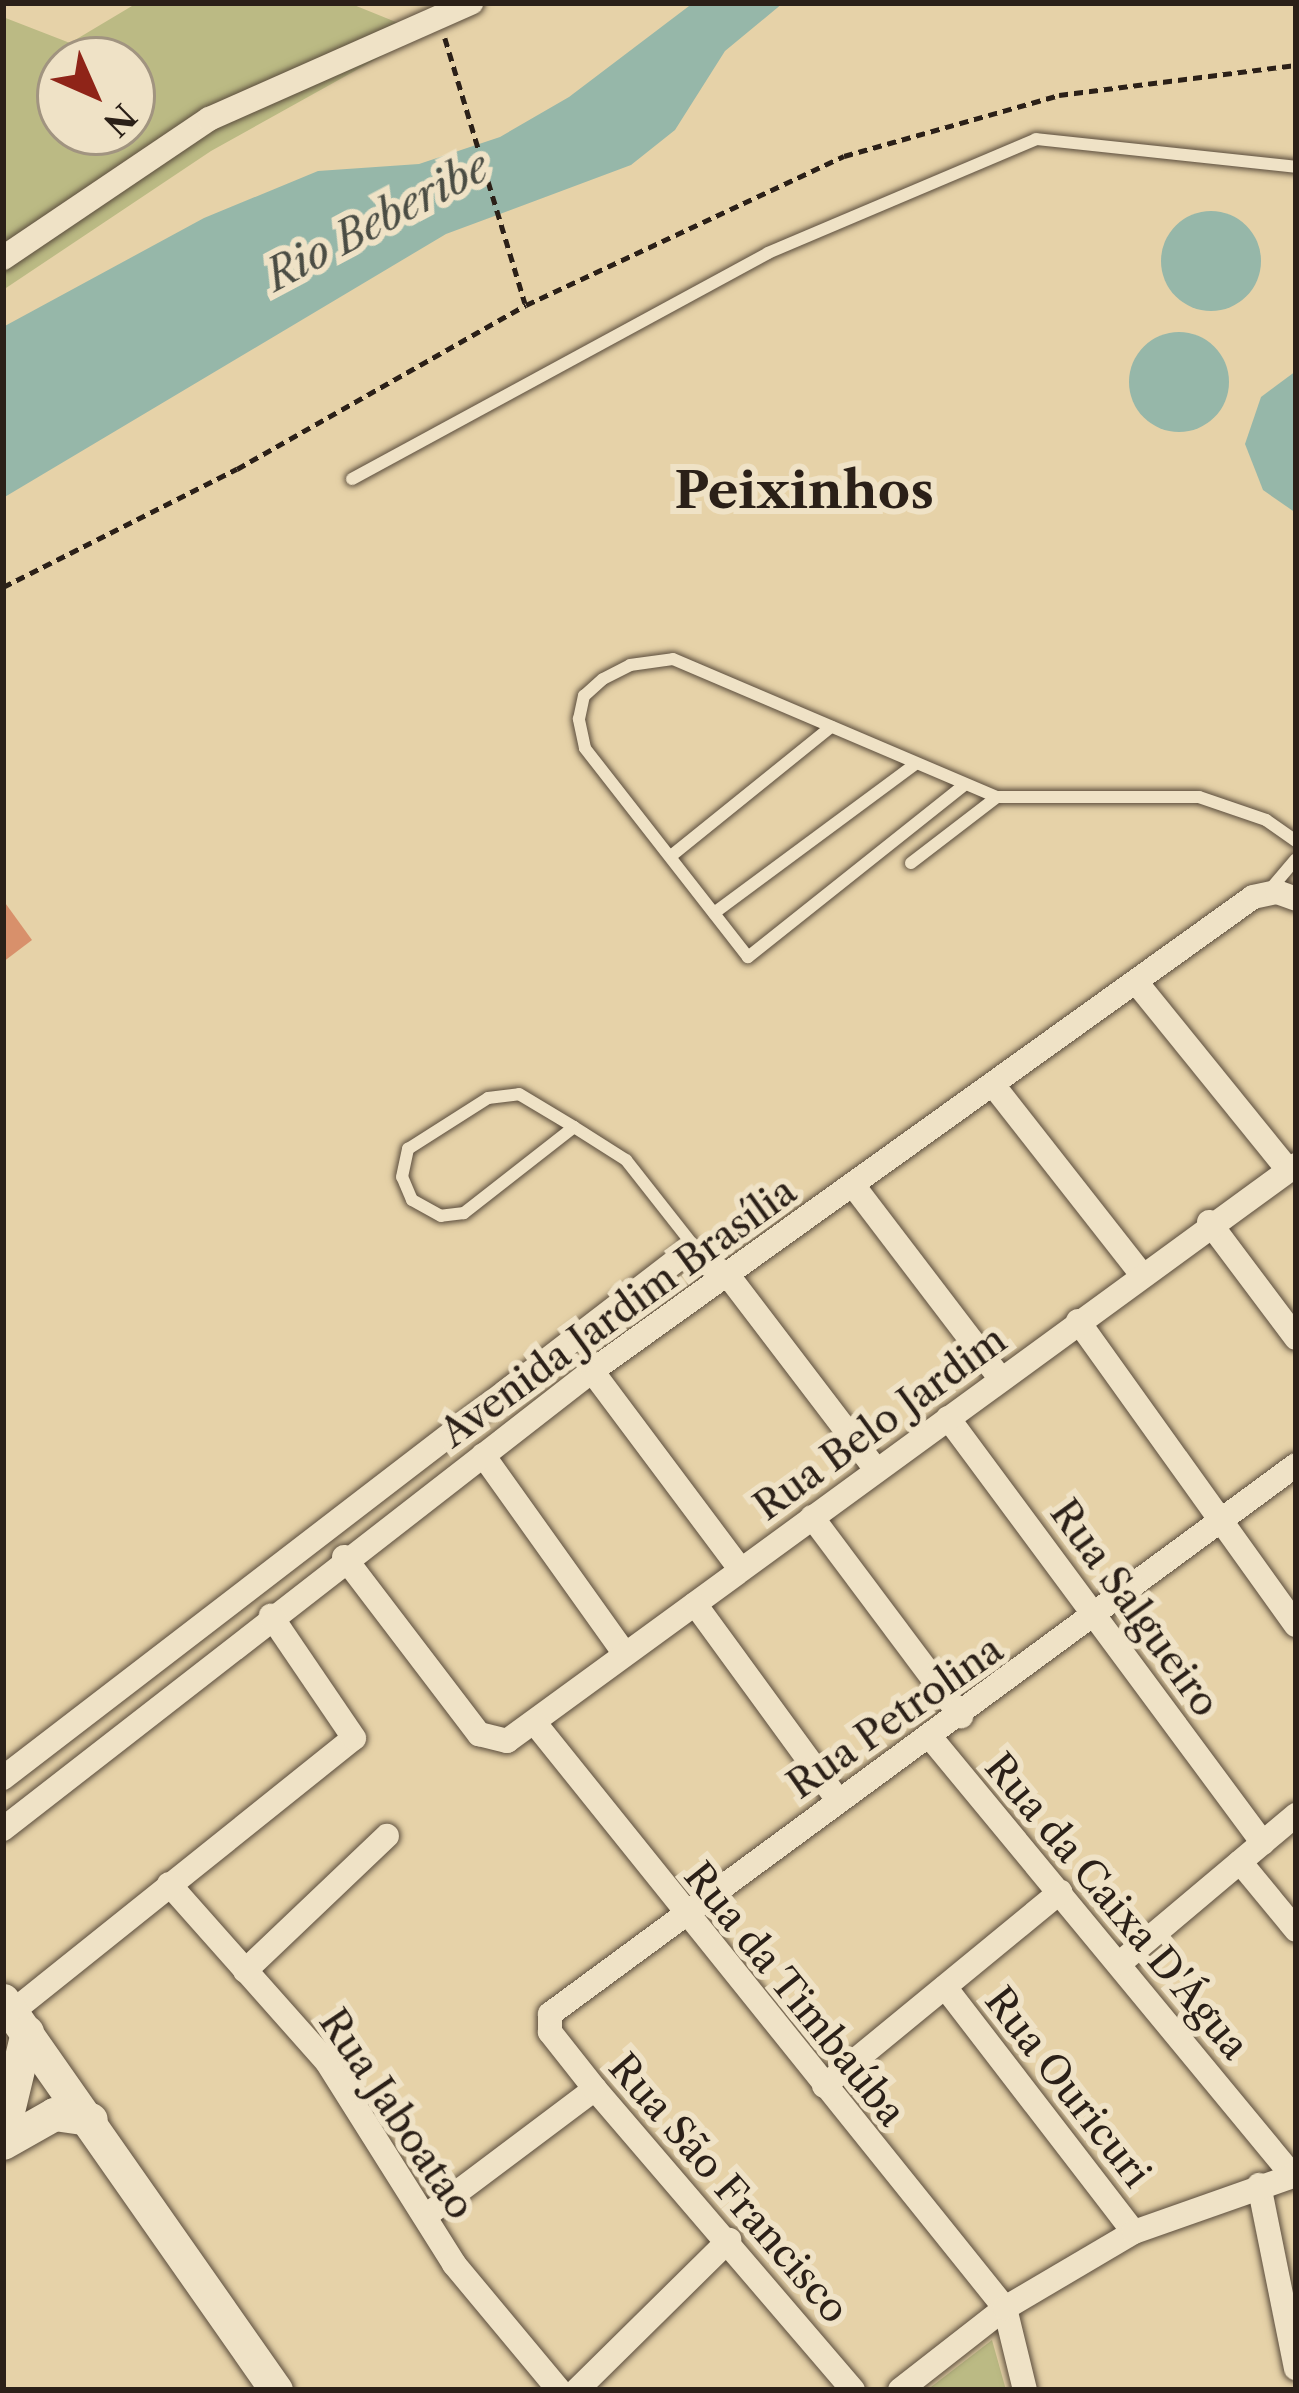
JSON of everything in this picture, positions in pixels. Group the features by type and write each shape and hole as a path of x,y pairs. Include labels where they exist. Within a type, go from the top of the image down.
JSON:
{"main road":[{"path":"14,2014 276,2390"},
{"path":"3,2132 14,2014"},
{"path":"3,2143 54,2114 91,2120"}],"street":[{"path":"3,258 208,118 437,9 471,3"},
{"path":"1267,893 1296,899"},
{"name":"Avenida Jardim Brasília","path":"3,1828 344,1557 592,1371 1267,893"},
{"path":"1136,982 1292,1167"},
{"path":"994,1086 1142,1275"},
{"name":"Rua Belo Jardim","path":"344,1557 479,1734 507,1741 1209,1222 1292,1167"},
{"path":"853,1185 1001,1378"},
{"path":"1209,1222 1296,1338"},
{"name":"Avenida Jardim Brasília","path":"3,1778 682,1255 700,1255"},
{"path":"700,1255 727,1274 874,1467"},
{"path":"1078,1322 1217,1523 1296,1625"},
{"path":"592,1371 740,1569"},
{"name":"Rua Salgueiro","path":"948,1418 1263,1843"},
{"path":"483,1455 623,1651"},
{"name":"Rua Petrolina","path":"550,2032 550,2014 561,2003 1098,1616 1296,1465"},
{"name":"Rua da Caixa D'Água","path":"812,1517 961,1716"},
{"path":"695,1604 838,1800"},
{"path":"14,2014 169,1883 354,1738 271,1616"},
{"name":"Rua da Timbaúba","path":"534,1722 680,1913 1005,2308"},
{"name":"Rua da Caixa D'Água","path":"931,1738 1294,2175"},
{"path":"1120,1963 1296,1815"},
{"path":"245,1971 387,1835"},
{"path":"1240,1862 1296,1930"},
{"name":"Rua Jaboatao","path":"169,1883 327,2062 454,2264 560,2390"},
{"path":"824,2086 1060,1892"},
{"name":"Rua Ouricuri","path":"945,1987 1134,2232"},
{"name":"Rua São Francisco","path":"550,2032 853,2390"},
{"path":"427,2215 595,2090"},
{"path":"900,2390 1005,2308 1134,2232 1294,2175"},
{"path":"1259,2185 1296,2368"},
{"path":"577,2390 729,2240"},
{"path":"1005,2308 1025,2390"}],"lane":[{"path":"352,479 768,253 967,162 1036,139 1296,167"},
{"path":"963,786 748,957 585,748 584,697 630,664 673,659 997,797 1198,797 1266,820 1296,842"},
{"path":"670,856 831,727"},
{"path":"714,913 915,764"},
{"path":"911,863 997,797"},
{"path":"1267,893 1296,859"},
{"path":"574,1127 464,1213 442,1216 412,1200 402,1178 408,1149 488,1098 519,1094 574,1127 626,1160 700,1255"}],"path":[{"path":"437,9 526,305"},
{"path":"3,586 237,469 526,305 844,155 1059,94 1296,64"}],"shaded area":[{"path":"137,3 349,3 423,33 211,151 3,290 3,17 52,36 36,36 36,156 156,156 156,36 82,36"},
{"path":"992,2340 1006,2390 927,2390"}],"water":[{"name":"Rio Beberibe","path":"693,3 783,3 725,51 675,130 631,165 446,234 3,498 3,327 204,218 318,171 419,164 500,137 569,97"},
{"path":"1211,211 1230,215 1246,226 1257,242 1261,261 1257,280 1246,296 1230,307 1211,311 1192,307 1176,296 1165,280 1161,261 1165,242 1176,226 1192,215"},
{"path":"1179,332 1198,336 1214,347 1225,363 1229,382 1225,401 1214,417 1198,428 1179,432 1160,428 1144,417 1133,401 1129,382 1133,363 1144,347 1160,336"},
{"path":"1296,371 1296,513 1263,490 1245,444 1261,397"}],"building":[{"path":"3,900 32,940 3,962"}],"district":[{"name":"Peixinhos","path":"804,490"}]}
